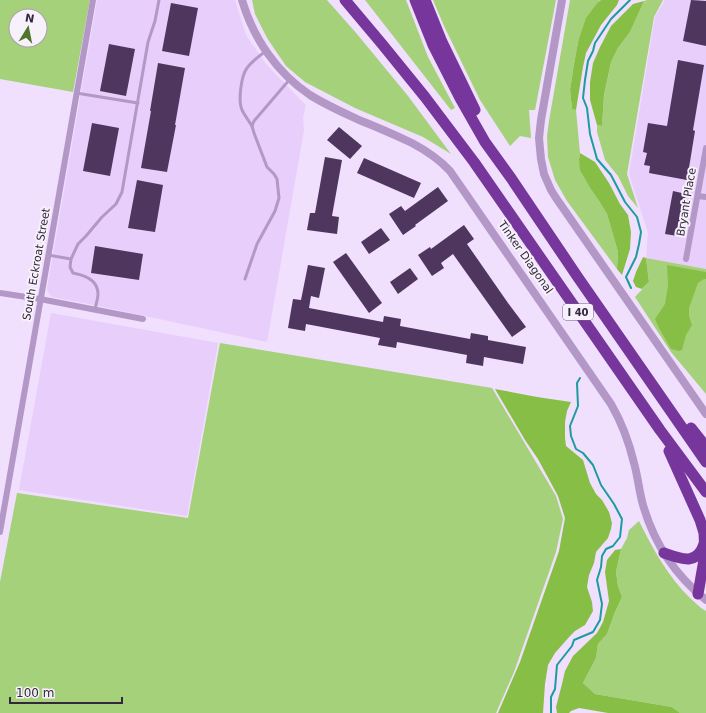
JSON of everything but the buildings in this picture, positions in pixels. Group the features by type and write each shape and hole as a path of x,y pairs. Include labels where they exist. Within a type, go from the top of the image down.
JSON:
{"highway":[{"name":"Tinker Diagonal","path":"345,0 411,79 474,162 660,430 706,492"},
{"name":"I 40","path":"415,0 433,45 460,98 485,142 706,462"},
{"path":"425,0 442,42 467,95 511,178"},
{"path":"624,343 706,447"},
{"path":"660,430 700,520 704,533 705,554 702,597"},
{"path":"664,553 682,559 692,558 700,553 705,541"}],"street":[{"name":"South Eckroat Street","path":"0,532 93,0"},
{"name":"Tinker Diagonal","path":"242,0 254,31 266,51 290,79 309,94 335,109 423,149 450,171 611,404 628,440 635,465 640,495 652,531 664,553 679,574 702,597"},
{"path":"562,0 540,128 539,150 544,174 556,198 706,414"},
{"name":"Bryant Place","path":"686,259 706,148"},
{"path":"698,196 706,197"},
{"path":"0,293 40,299 143,319"}],"lane":[{"path":"95,309 98,293 97,287 90,278 73,273 70,267 71,259 78,244 116,204 122,192 148,42 155,21 159,0"},
{"path":"246,278 257,244 275,211 278,198 277,179 267,167 252,126 242,109 240,95 242,80 246,69 253,60 266,51"},
{"path":"252,126 254,121 290,79"},
{"path":"76,94 138,103"},
{"path":"48,255 71,259"}],"shaded area":[{"path":"97,0 235,0 246,35 266,64 306,105 303,117 304,130 267,342 52,297 48,292 47,289"},
{"path":"665,0 706,0 706,269 646,258 648,233 629,174 655,17"},
{"path":"51,313 218,343 187,516 19,490"}],"green space":[{"path":"0,0 90,0 73,92 0,79"},
{"path":"252,0 327,0 408,96 451,154 423,137 355,108 305,82 286,66 267,38 255,14"},
{"path":"365,0 406,0 428,57 455,108 451,110"},
{"path":"433,0 556,0 535,110 529,110 531,138 520,136 510,146 480,100"},
{"path":"570,0 600,0 578,42 570,90 572,109 576,110 580,153 579,159 607,214 618,252 617,269 567,201 555,180 548,157 547,136 549,121"},
{"path":"601,0 619,0 617,5 601,25 586,53 576,110 572,109 570,90 578,42 586,18"},
{"path":"663,0 654,17 627,174 638,208 628,196 618,176 605,160 597,132 597,125 602,126 604,97 611,62 618,48 630,32 644,1"},
{"path":"644,1 630,32 618,48 611,62 604,96 602,126 597,125 590,100 590,82 593,63 611,26 633,4"},
{"path":"580,153 595,162 628,215 631,232 630,249 622,275 617,269 618,252 607,214 580,170"},
{"path":"643,257 646,258 649,282 642,289 636,287 633,281"},
{"path":"646,258 706,269 706,394 671,352 635,297 649,282"},
{"path":"667,265 706,272 706,279 698,283 689,308 689,316 692,325 686,335 682,350 679,351 671,349 655,319 665,304 668,286"},
{"path":"220,343 492,388 556,496 563,519 556,552 514,672 496,713 0,713 0,582 17,493 188,518"},
{"path":"495,389 571,402 567,411 565,422 566,446 583,460 590,483 609,512 612,523 608,538 596,552 594,563 589,575 587,587 592,602 593,611 585,625 570,636 555,653 548,665 543,713 498,713 520,662 559,551 565,518 558,496 538,459"},
{"path":"639,521 668,572 691,599 706,611 706,713 680,713 672,707 595,694 583,683 596,658 598,644 607,634 622,597 618,586 616,572 621,549 627,538 629,530"},
{"path":"621,549 616,572 618,586 622,597 607,634 598,644 596,658 583,683 595,694 672,707 680,713 608,713 579,708 569,713 557,713 556,707 565,671 573,656 597,633 603,622 609,601 605,572 607,560 615,550"}],"waterway":[{"path":"630,0 611,19 595,43 588,61 583,98 587,108 590,134 597,159 611,175 625,202 637,217 641,232 636,257 626,277 631,288"},
{"path":"551,713 551,697 555,689 557,665 572,646 574,640 593,632 600,620 602,604 597,580 601,567 602,556 606,549 613,546 620,537 622,519 601,485 593,465 583,453 576,449 571,436 570,426 578,406 577,383 580,378"}]}
